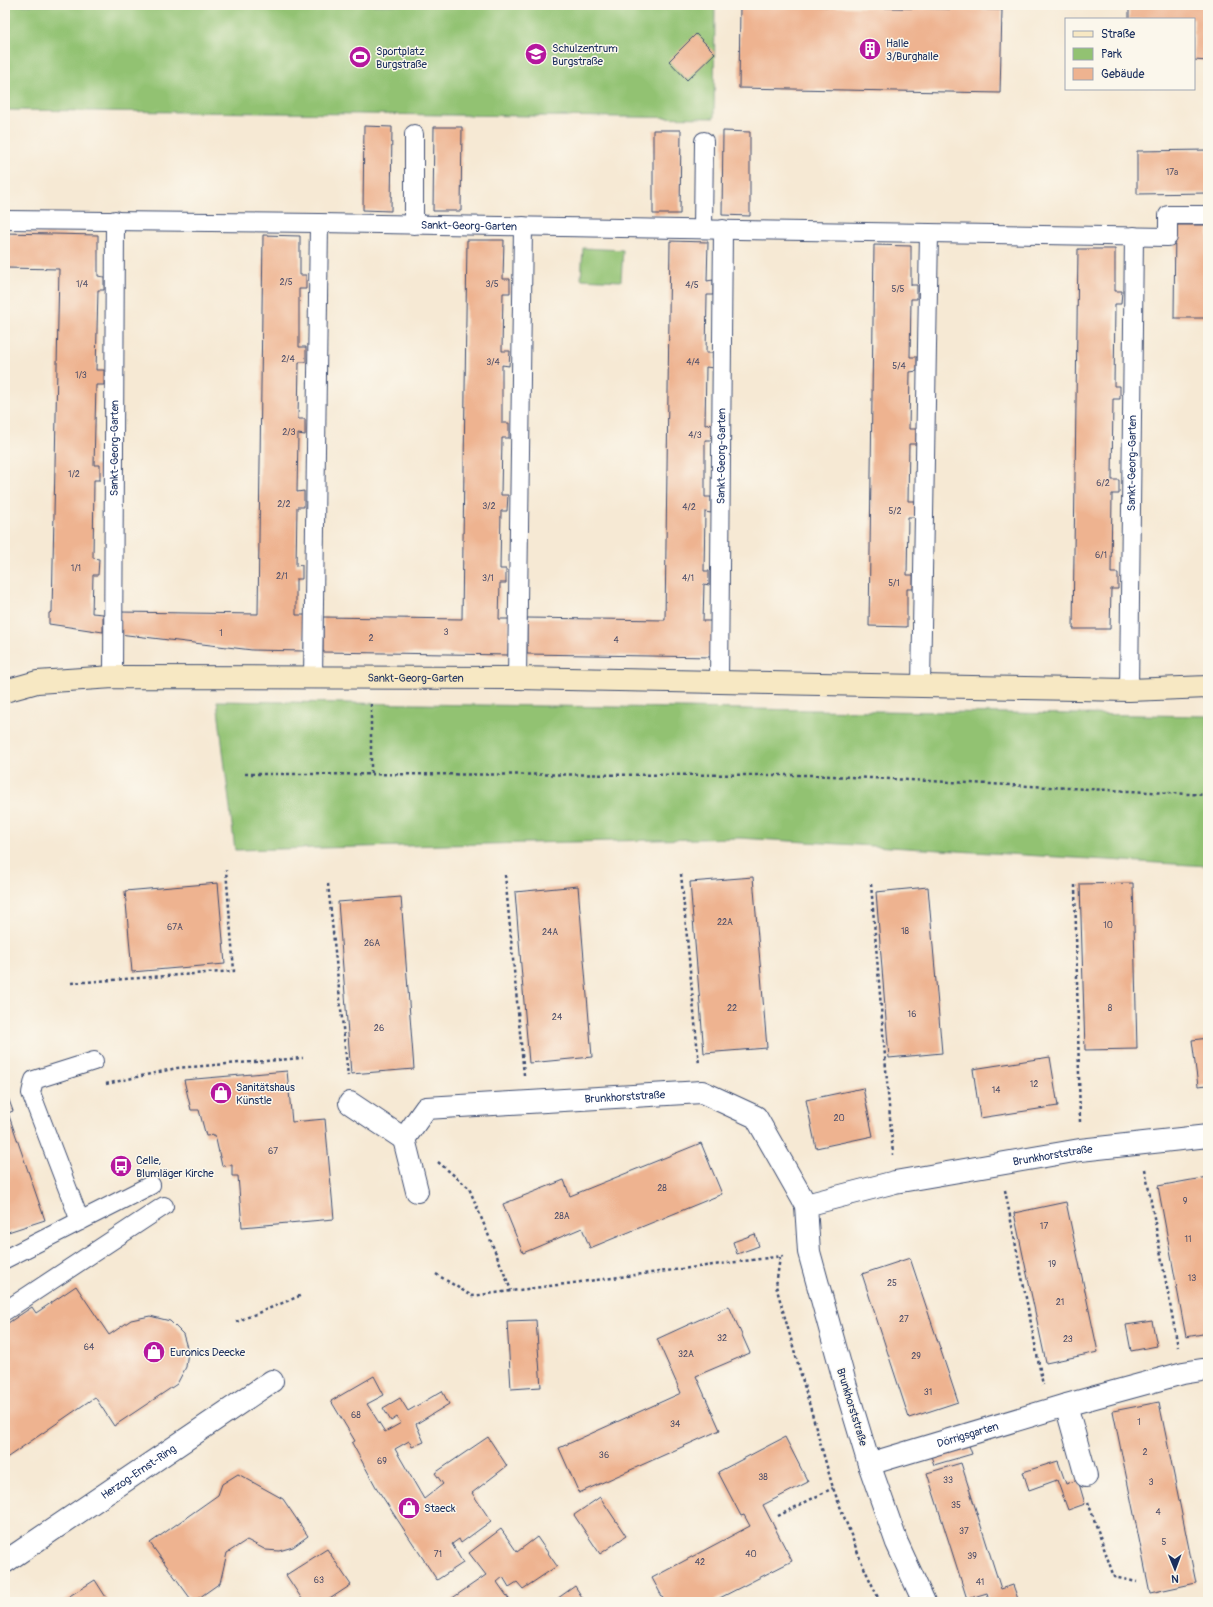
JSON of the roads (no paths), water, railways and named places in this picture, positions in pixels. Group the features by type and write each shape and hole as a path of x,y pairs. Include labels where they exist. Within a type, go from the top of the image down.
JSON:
{"street":[{"name":"Sankt-Georg-Garten","path":"5,691 37,682 113,677 518,678 1128,690 1208,687"},
{"name":"Brunkhorststraße","path":"404,1140 426,1108 702,1092 756,1117 806,1205 809,1252 848,1394 869,1464 897,1542 924,1602"},
{"path":"350,1103 404,1140 417,1191"},
{"name":"Brunkhorststraße","path":"806,1205 895,1182 1080,1150 1208,1136"},
{"name":"Dörrigsgarten","path":"869,1464 1066,1405 1183,1373 1208,1369"},
{"name":"Herzog-Ernst-Ring","path":"5,1562 272,1381"},
{"path":"1066,1405 1086,1476"}],"lane":[{"name":"Sankt-Georg-Garten","path":"414,134 414,225"},
{"path":"703,229 704,141"},
{"name":"Sankt-Georg-Garten","path":"5,220 115,220 1168,237 1168,215 1208,215"},
{"name":"Sankt-Georg-Garten","path":"113,677 115,220"},
{"path":"313,678 319,223"},
{"name":"Sankt-Georg-Garten","path":"518,678 523,226"},
{"name":"Sankt-Georg-Garten","path":"719,682 723,229"},
{"path":"921,686 929,232"},
{"name":"Sankt-Georg-Garten","path":"1128,690 1134,236"},
{"path":"80,1221 31,1093 34,1080 94,1061"},
{"path":"5,1259 151,1185"},
{"path":"5,1311 164,1206"}],"place":[{"name":"Halle 3/Burghalle","path":"870,49"},
{"name":"Schulzentrum Burgstraße","path":"536,54"},
{"name":"Sportplatz Burgstraße","path":"360,57"},
{"name":"Sanitätshaus Künstle","path":"221,1093"},
{"name":"Celle, Blumläger Kirche","path":"121,1166"},
{"name":"Euronics Deecke","path":"154,1352"},
{"name":"Staeck","path":"409,1508"}]}
